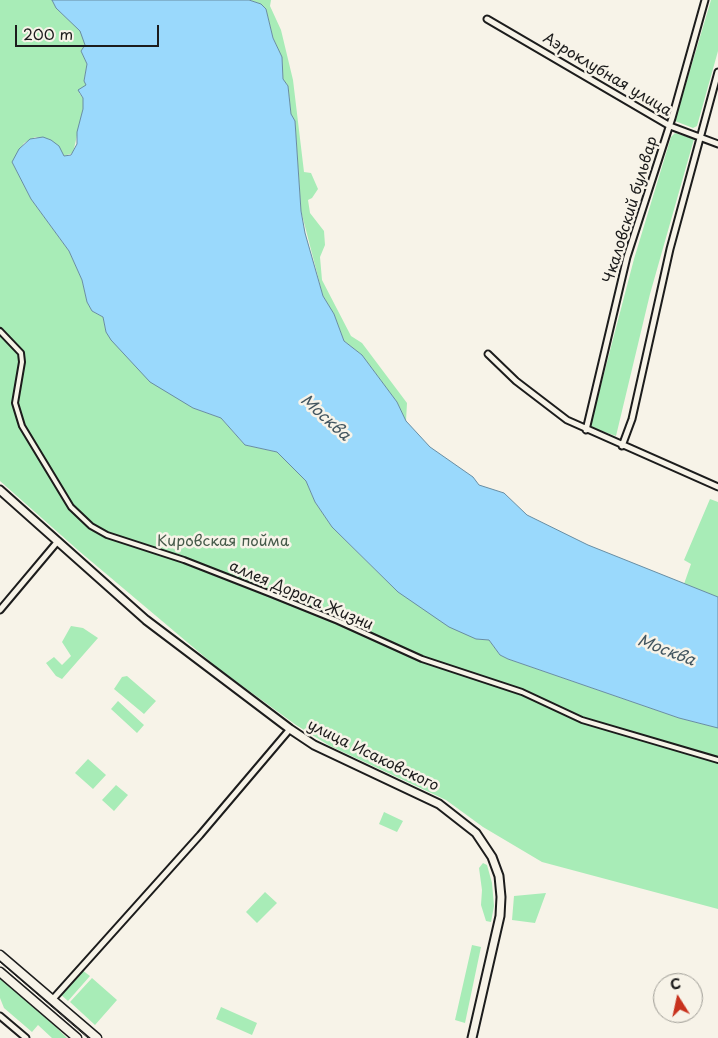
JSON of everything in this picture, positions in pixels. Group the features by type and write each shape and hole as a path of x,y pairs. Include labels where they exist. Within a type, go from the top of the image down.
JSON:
{"main road":[{"path":"0,955 96,1038"},
{"path":"0,972 77,1038"}],"street":[{"name":"Чкаловский бульвар","path":"586,430 626,258 670,126 705,0"},
{"name":"Аэроклубная улица","path":"487,19 670,126 718,144"},
{"path":"622,446 632,419 670,249 718,72"},
{"name":"аллея Дорога Жизни","path":"0,331 21,353 22,362 15,403 22,426 71,507 91,526 107,535 184,560 271,594 338,621 422,659 522,692 582,720 718,760"},
{"path":"488,354 531,393 568,420 586,430 718,487"},
{"name":"улица Исаковского","path":"0,490 146,620 290,729 321,748 439,804 468,825 488,850 499,876 500,911 472,1038"},
{"path":"0,610 58,541"},
{"path":"52,1000 200,835 290,729"},
{"path":"0,1016 26,1038"}],"green space":[{"name":"Кировская пойма","path":"0,0 52,0 56,8 81,31 85,45 81,51 87,64 84,81 87,85 79,93 83,98 83,109 73,153 64,156 51,140 35,137 24,143 12,162 31,199 69,251 82,280 87,302 92,311 103,317 106,332 193,408 221,418 245,445 277,452 306,481 315,502 332,527 398,592 476,639 489,640 500,655 508,659 679,718 718,728 718,909 542,862 483,827 446,800 330,746 296,725 219,669 79,551 0,481"},
{"path":"249,0 271,0 270,6 281,30 293,80 304,172 311,173 318,189 312,198 308,200 310,213 324,231 325,245 320,257 322,280 351,336 362,343 407,403 406,421 397,402 362,355 344,341 334,314 323,296 301,211 295,121 291,114 288,86 283,80 282,57 273,38 266,9 261,4"},
{"path":"711,0 718,0 718,51 697,126 693,128 675,121"},
{"path":"675,133 694,139 650,294 616,436 590,427 634,259 671,137"},
{"path":"710,499 718,502 718,597 684,584 691,564 684,560"},
{"path":"71,626 83,628 98,638 62,679 56,676 46,663 54,657 62,665 71,656 62,642"},
{"path":"127,676 156,701 144,714 114,689 122,677"},
{"path":"118,701 144,725 137,733 111,709"},
{"path":"88,759 106,775 93,789 75,773"},
{"path":"116,785 128,795 114,811 102,800"},
{"path":"384,812 403,821 397,832 379,824"},
{"path":"483,863 487,865 492,883 494,906 491,922 486,921 481,905 482,890 479,868"},
{"path":"265,892 277,903 257,923 246,912"},
{"path":"546,893 535,923 512,920 514,896"},
{"path":"472,945 481,947 465,1023 455,1020"},
{"path":"82,970 90,976 68,1001 59,993"},
{"path":"0,978 67,1038 52,1038 38,1025 32,1032 4,1008 0,998"},
{"path":"92,978 117,1000 95,1025 70,1002"},
{"path":"221,1007 257,1023 252,1035 216,1019"}],"water":[{"name":"Москва","path":"52,0 249,0 261,4 266,9 273,38 282,57 283,79 288,86 291,114 295,121 301,211 305,233 323,296 334,314 344,341 362,355 397,402 406,421 430,447 473,477 479,485 504,493 527,515 588,545 718,597 718,728 679,718 508,659 500,655 489,640 476,639 449,627 398,592 332,527 315,502 306,481 277,452 245,445 221,418 193,408 150,382 111,340 106,332 103,317 92,311 87,302 82,280 69,251 31,199 12,162 19,149 30,139 43,137 51,140 59,146 64,156 71,155 77,144 77,132 83,109 83,98 78,90 86,85 84,81 87,64 81,51 85,45 80,31 56,8"}],"tram line":[{"path":"0,962 88,1038"}]}
